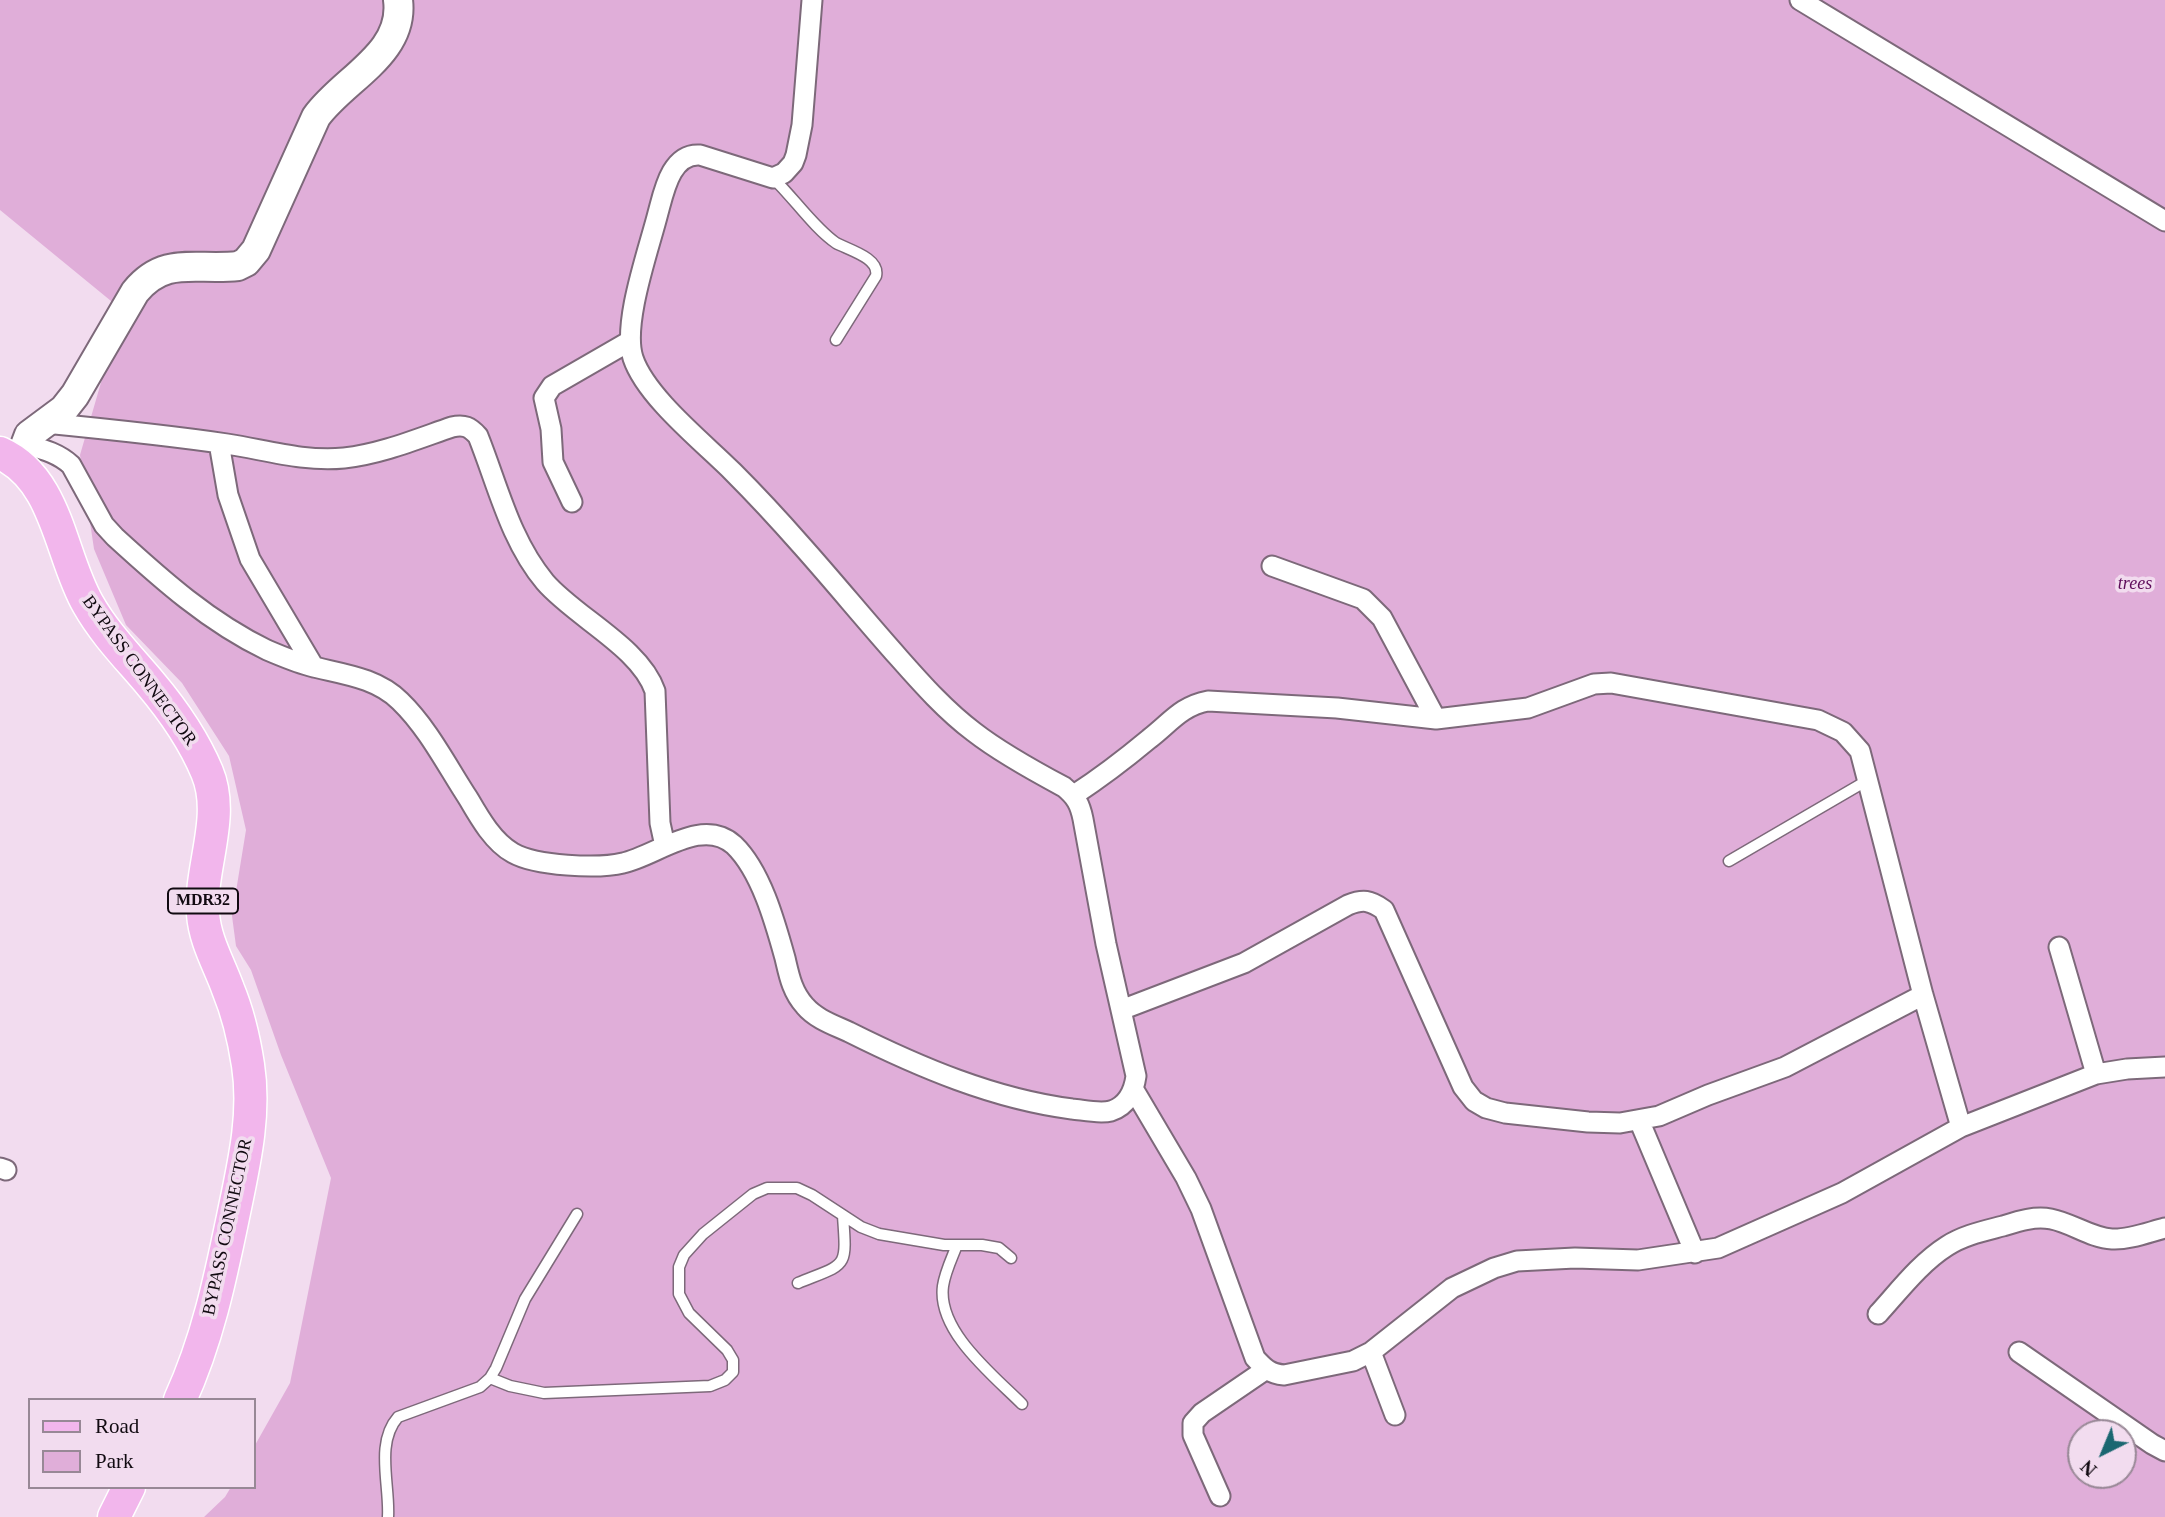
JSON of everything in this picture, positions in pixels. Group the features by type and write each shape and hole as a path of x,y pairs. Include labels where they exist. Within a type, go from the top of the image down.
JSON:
{"main road":[{"name":"BYPASS CONNECTOR","path":"14,453 44,497 88,605 152,685 193,745 209,776 213,796 214,815 202,911 207,937 236,1011 243,1037 249,1069 251,1103 243,1171 219,1287 192,1374 181,1398"},
{"path":"114,1517 128,1489"}],"street":[{"path":"14,453 29,435 64,409 75,395 144,281 164,268 238,266 246,262 256,250 316,117 324,106 382,51 396,31 398,0"},
{"path":"14,453 56,454 71,465 110,531 151,570 229,630 268,651 377,685 401,702 420,724 481,820 499,842 513,853 572,866 602,866 626,863 698,835 710,835 731,843 754,872 771,914 791,984 800,1000 813,1014 913,1062 993,1091 1047,1106 1087,1111 1110,1111 1124,1104 1134,1090 1136,1076 1106,944 1083,818 1074,795 974,732 932,694 774,516 652,391 636,367 630,341 637,293 659,209 675,167 683,158 692,154 773,178 784,173 793,163 802,125 812,0"},
{"path":"1800,0 2165,221"},
{"path":"572,502 553,462 551,429 544,398 552,386 630,341"},
{"path":"45,423 219,443 318,460 346,458 379,451 460,425 472,429 478,436 523,552 533,566 558,595 632,658 651,679 655,691 660,823 666,846"},
{"path":"219,443 228,495 250,559 314,667"},
{"path":"1272,566 1363,599 1373,608 1382,618 1436,719"},
{"path":"1074,795 1156,734 1180,712 1193,704 1208,701 1337,708 1436,719 1528,708 1594,684 1611,683 1818,720 1843,732 1860,751 1923,995 1961,1127"},
{"path":"1121,1010 1244,963 1362,899 1372,902 1384,911 1463,1087 1474,1101 1486,1108 1519,1115 1620,1123 1659,1116 1785,1067 1923,995"},
{"path":"2059,947 2096,1073"},
{"path":"1134,1090 1202,1209 1255,1358 1265,1370 1284,1375 1340,1364 1371,1352 1452,1288 1494,1268 1517,1261 1638,1259 1718,1248 1842,1192 1961,1127 2096,1073 2165,1067"},
{"path":"1639,1120 1695,1253"},
{"path":"1878,1314 1929,1259 1948,1245 1970,1235 2028,1219 2047,1218 2112,1239 2165,1228"},
{"path":"1371,1352 1395,1415"},
{"path":"2019,1352 2165,1451"},
{"path":"1220,1496 1192,1435 1193,1423 1202,1413 1265,1370"}],"lane":[{"path":"773,178 830,238 864,258 876,267 878,272 836,340"},
{"path":"1729,861 1868,780"},
{"path":"490,1378 510,1386 544,1393 710,1386 725,1380 733,1372 733,1360 727,1350 689,1312 678,1294 678,1267 684,1255 702,1234 753,1194 767,1188 797,1188 861,1227 879,1234 944,1245 999,1248 1011,1258"},
{"path":"388,1517 387,1436 393,1423 398,1416 480,1387 490,1378 526,1299 577,1214"},
{"path":"798,1283 837,1267 843,1261 846,1251 844,1216"},
{"path":"957,1245 943,1287 948,1320 976,1358 1022,1404"}],"green space":[{"name":"trees","path":"0,0 2165,0 2165,1517 204,1517 230,1489 256,1489 256,1443 290,1383 331,1178 281,1055 251,970 236,946 232,916 246,830 229,756 182,683 126,625 94,549 80,455 122,310 0,210"}]}
